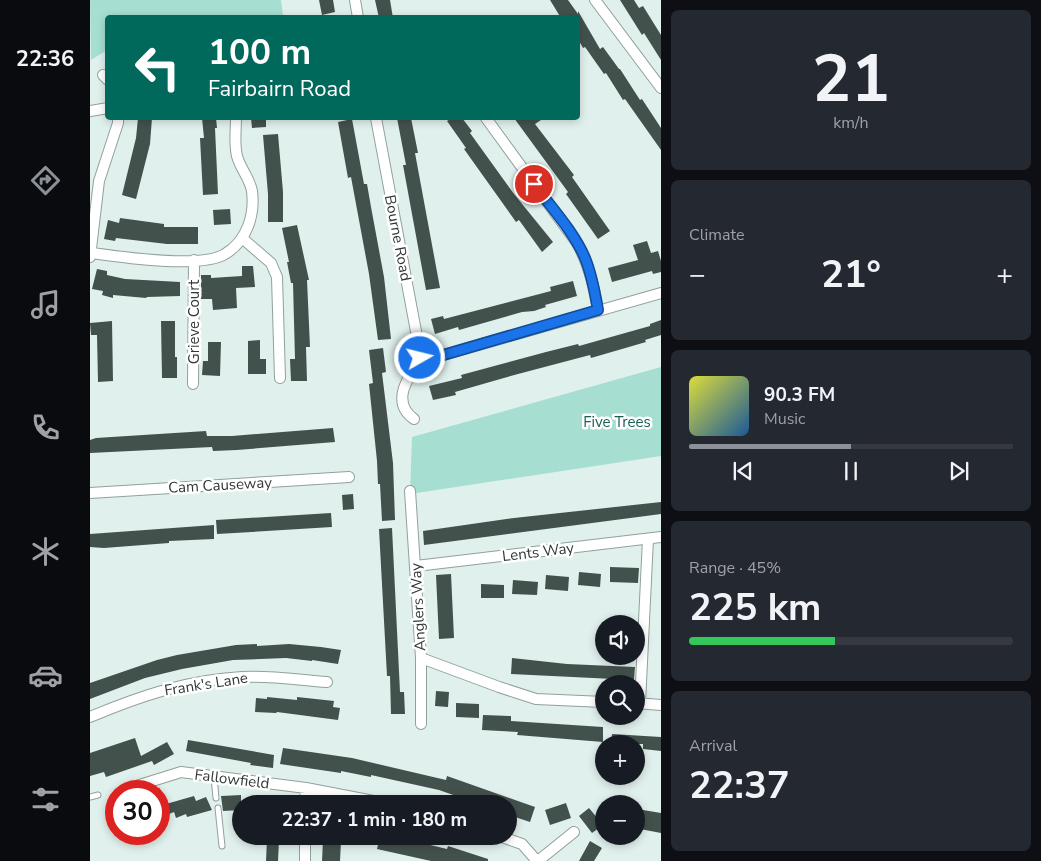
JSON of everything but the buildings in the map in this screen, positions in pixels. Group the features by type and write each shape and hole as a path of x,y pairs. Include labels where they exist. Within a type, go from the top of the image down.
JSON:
{"street":[{"path":"355,0 358,15"},
{"path":"595,0 661,88"},
{"path":"90,111 105,108"},
{"path":"118,120 99,181 91,255 140,260 206,260 224,255 242,238 250,225 253,213 252,190 237,156 236,120"},
{"name":"Bourne Road","path":"376,120 420,358"},
{"path":"487,120 577,243 585,257 593,282 598,310"},
{"path":"242,238 271,263 277,277 280,378"},
{"name":"Grieve Court","path":"193,384 194,260"},
{"path":"414,419 403,408 402,397 406,383 420,358 433,358 661,293"},
{"name":"Cam Causeway","path":"90,493 349,477"},
{"name":"Anglers Way","path":"410,491 421,658 421,724"},
{"name":"Lents Way","path":"416,566 661,537"},
{"path":"640,675 648,539"},
{"path":"421,658 506,690 536,698 595,701"},
{"name":"Frank's Lane","path":"90,717 131,700 173,687 242,677 327,682"},
{"path":"645,704 661,705"},
{"name":"Fallowfield","path":"156,780 181,772 306,788 342,795"},
{"path":"306,788 306,795"},
{"path":"517,842 522,844 538,861 574,832"},
{"path":"305,845 305,861"}],"lane":[{"path":"214,777 216,798"},
{"path":"90,797 98,794"},
{"path":"218,808 222,846"}],"green space":[{"path":"90,0 281,0 283,15 105,15 105,51 91,60"},
{"name":"Five Trees","path":"661,367 661,456 410,494 412,437"}],"route":[{"path":"420,358 433,358 598,310 593,282 585,257 534,184"}]}
